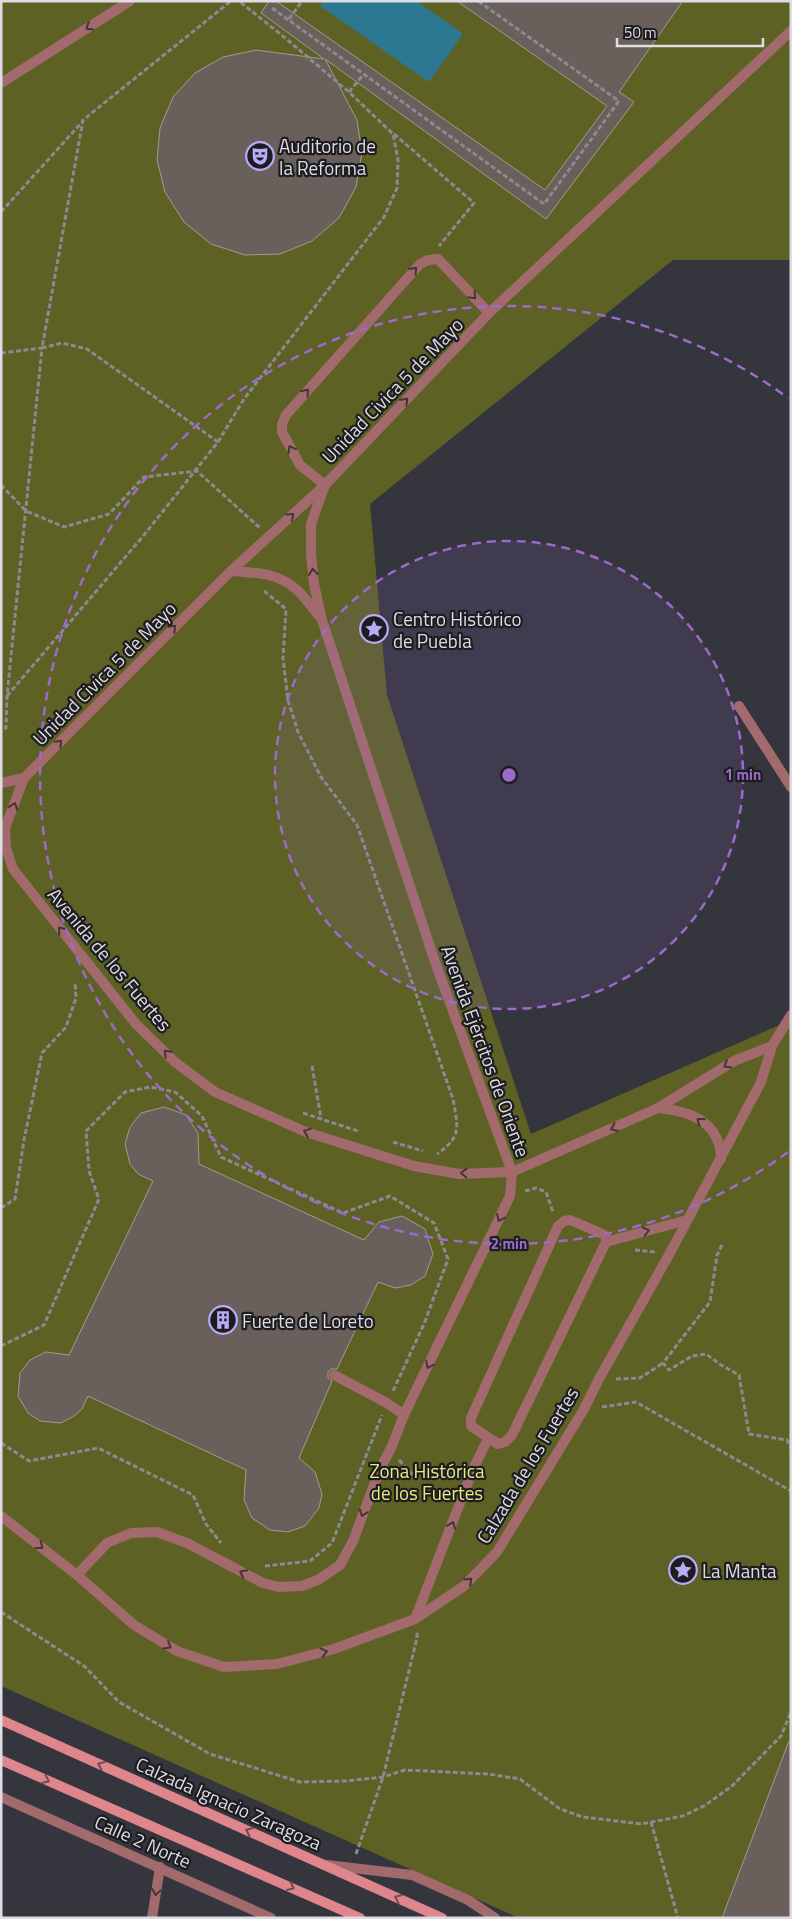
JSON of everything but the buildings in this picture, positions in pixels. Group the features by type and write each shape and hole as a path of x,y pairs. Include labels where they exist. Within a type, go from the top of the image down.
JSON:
{"main road":[{"name":"Calzada Ignacio Zaragoza","path":"1,1720 442,1918"},
{"path":"1,1760 360,1918"}],"street":[{"path":"1,83 130,1"},
{"name":"Unidad Civica 5 de Mayo","path":"13,869 6,848 6,828 24,778 231,571 325,486 489,313 791,31"},
{"path":"325,486 300,465 282,432 282,424 286,415 420,264 428,260 438,259 489,313"},
{"name":"Avenida Ejércitos de Oriente","path":"77,1575 107,1543 131,1533 156,1532 187,1543 263,1584 279,1587 302,1586 318,1580 340,1565 353,1541 380,1469 392,1446 404,1415 510,1196 512,1172 435,962 322,620 314,584 311,524 325,486"},
{"name":"Avenida Ejércitos de Oriente","path":"231,571 268,574 282,579 297,590 322,620"},
{"path":"740,706 791,787"},
{"path":"1,783 24,778"},
{"name":"Avenida de los Fuertes","path":"13,869 136,1024 175,1062 215,1092 306,1132 414,1166 458,1174 512,1172 658,1108"},
{"name":"Calzada de los Fuertes","path":"1,1516 77,1575 134,1625 177,1651 224,1667 277,1664 334,1649 415,1619 464,1586 498,1552 584,1409 721,1159 761,1082 772,1046 791,1015"},
{"path":"658,1108 734,1061 772,1046"},
{"path":"658,1108 688,1112 704,1123 719,1145 721,1159"},
{"path":"570,1220 603,1234 606,1236 606,1242 512,1435 505,1442 498,1444 488,1439 472,1426 471,1418 558,1226 564,1221 570,1220"},
{"path":"606,1242 687,1220"},
{"path":"334,1375 383,1401 404,1415"},
{"path":"415,1619 474,1468 488,1439"},
{"name":"Calle 2 Norte","path":"1,1797 271,1918"},
{"path":"325,1865 412,1875 468,1900 495,1918"},
{"path":"152,1918 160,1867"}],"path":[{"path":"1,212 84,120 231,1"},
{"path":"239,1 284,36 349,92 393,134 474,203 428,260"},
{"path":"288,20 302,1"},
{"path":"272,8 544,204 619,101 478,1"},
{"path":"349,92 363,75"},
{"path":"1,729 6,728 7,696 42,348 84,120"},
{"path":"7,696 197,471 218,442 244,399 384,217 397,188 398,160 393,134"},
{"path":"1,353 42,348 62,343 87,349 218,442"},
{"path":"1,485 26,511 64,526 108,514 144,478 197,471 269,536"},
{"path":"260,588 286,609 283,658 288,700 298,732 321,776 357,825 453,1099 458,1128 450,1146 436,1155"},
{"path":"1,1208 15,1199 24,1140 42,1053 66,1027 76,998 75,982"},
{"path":"312,1066 321,1118"},
{"path":"1,1346 44,1325 99,1199 88,1171 86,1131 125,1092 150,1087 175,1092 202,1116 221,1157 343,1213 390,1196 434,1223 448,1259 424,1324 383,1401 332,1543 310,1561 258,1567"},
{"path":"536,1188 546,1192 558,1226"},
{"path":"599,1379 640,1378 662,1362 710,1302 717,1255 722,1245"},
{"path":"662,1362 669,1370 692,1356 706,1354 739,1375 749,1434 787,1440 791,1448"},
{"path":"584,1409 636,1402 791,1491"},
{"path":"1,1443 29,1461 98,1448 193,1495 206,1524 222,1544"},
{"path":"392,1446 399,1460 416,1478 438,1478 474,1468"},
{"path":"1,1612 84,1666 119,1702 210,1754 300,1782 346,1781 383,1777 405,1770 488,1774 520,1780 560,1809 583,1817 641,1824 683,1816 704,1806 732,1786 781,1736 791,1712"},
{"path":"351,1868 383,1777 417,1638 415,1619"},
{"path":"651,1822 678,1918"}],"green space":[{"name":"Zona Histórica de los Fuertes","path":"1,1 791,1 791,260 673,260 370,504 387,695 531,1134 791,1020 791,1737 722,1918 519,1918 1,1686"}],"water":[{"path":"324,1 417,1 463,34 429,82 320,6"}],"place":[{"name":"Auditorio de la Reforma","path":"260,156"},
{"name":"Centro Histórico de Puebla","path":"374,629"},
{"name":"Fuerte de Loreto","path":"223,1320"},
{"name":"La Manta","path":"683,1570"}]}
